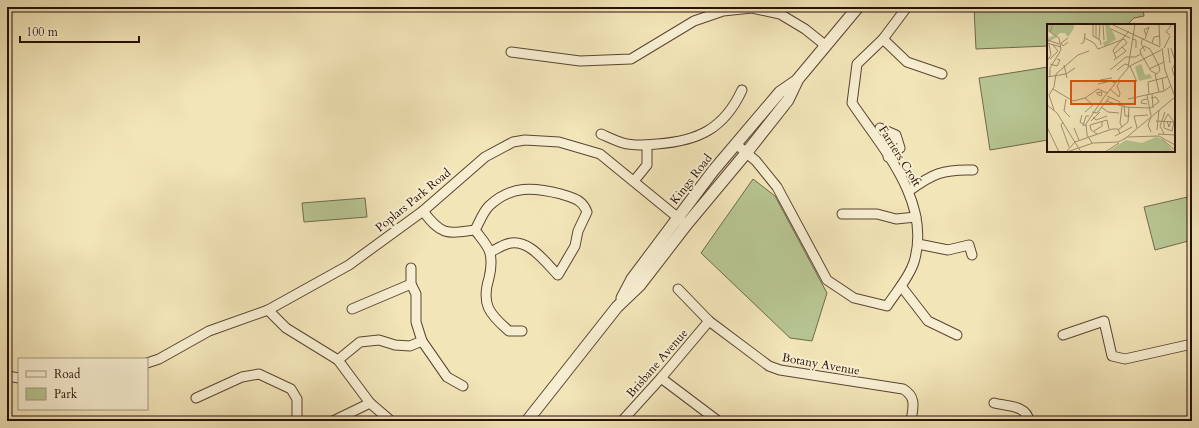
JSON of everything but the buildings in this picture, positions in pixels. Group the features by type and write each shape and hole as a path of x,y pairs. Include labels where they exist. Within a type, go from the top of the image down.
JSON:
{"street":[{"name":"Kings Road","path":"527,421 617,307 640,285 687,224 747,152 788,100 798,79 858,7"},
{"name":"Farriers Croft","path":"747,152 777,187 827,280 854,298 887,306 914,263 918,244 916,217 909,191 852,103 857,64 883,39 907,7"},
{"path":"511,52 580,61 631,59 694,21 723,11 753,8 780,14 805,29 825,45"},
{"path":"883,39 907,62 942,74"},
{"name":"Kings Road","path":"617,307 632,279 677,217 780,92 798,79"},
{"path":"601,134 624,144 647,145 695,138 719,123 734,108 742,90"},
{"path":"880,128 896,135 900,148 888,157"},
{"name":"Poplars Park Road","path":"148,363 159,359 209,331 268,310 349,265 423,211 485,157 513,142 525,140 559,142 600,154 687,224"},
{"path":"736,144 747,152"},
{"path":"634,181 647,165 647,145"},
{"path":"909,191 927,178 951,169 973,170"},
{"path":"475,230 489,206 508,194 518,190 540,189 578,199 584,204 587,212 578,231 575,246 558,275 532,250 522,243 507,244 490,252"},
{"path":"423,211 435,227 445,231 454,233 475,230"},
{"path":"842,214 877,214 896,219 916,217"},
{"path":"475,230 490,252 492,268 485,291 487,307 510,334 522,331"},
{"path":"918,244 948,250 969,245 972,255"},
{"path":"411,268 411,284 416,294 416,322 422,341 447,378 463,386"},
{"path":"352,309 411,284"},
{"path":"900,286 928,321 956,335"},
{"name":"Botany Avenue","path":"678,289 709,321 769,366 788,371 903,389 911,395 913,401 911,421"},
{"path":"268,310 286,328 338,360 370,403 391,421"},
{"name":"Brisbane Avenue","path":"622,421 709,321"},
{"path":"948,330 951,321"},
{"path":"1063,335 1104,321 1112,356 1125,359 1191,344"},
{"path":"338,360 360,342 379,340 395,345 410,346 422,341"},
{"path":"196,398 242,377 259,374 291,389 297,399 296,421"},
{"path":"7,376 18,378"},
{"path":"661,378 718,421"},
{"path":"333,421 370,403"},
{"path":"994,403 1022,409 1029,416 1029,421"}],"green space":[{"path":"974,7 1146,7 1143,10 1144,16 1134,18 1128,24 1047,24 1047,46 976,49"},
{"path":"1047,67 1047,140 990,150 979,78"},
{"path":"753,179 775,196 827,293 812,341 790,338 701,253"},
{"path":"1192,196 1192,240 1155,250 1144,207"},
{"path":"365,198 367,217 304,222 302,203"}]}
